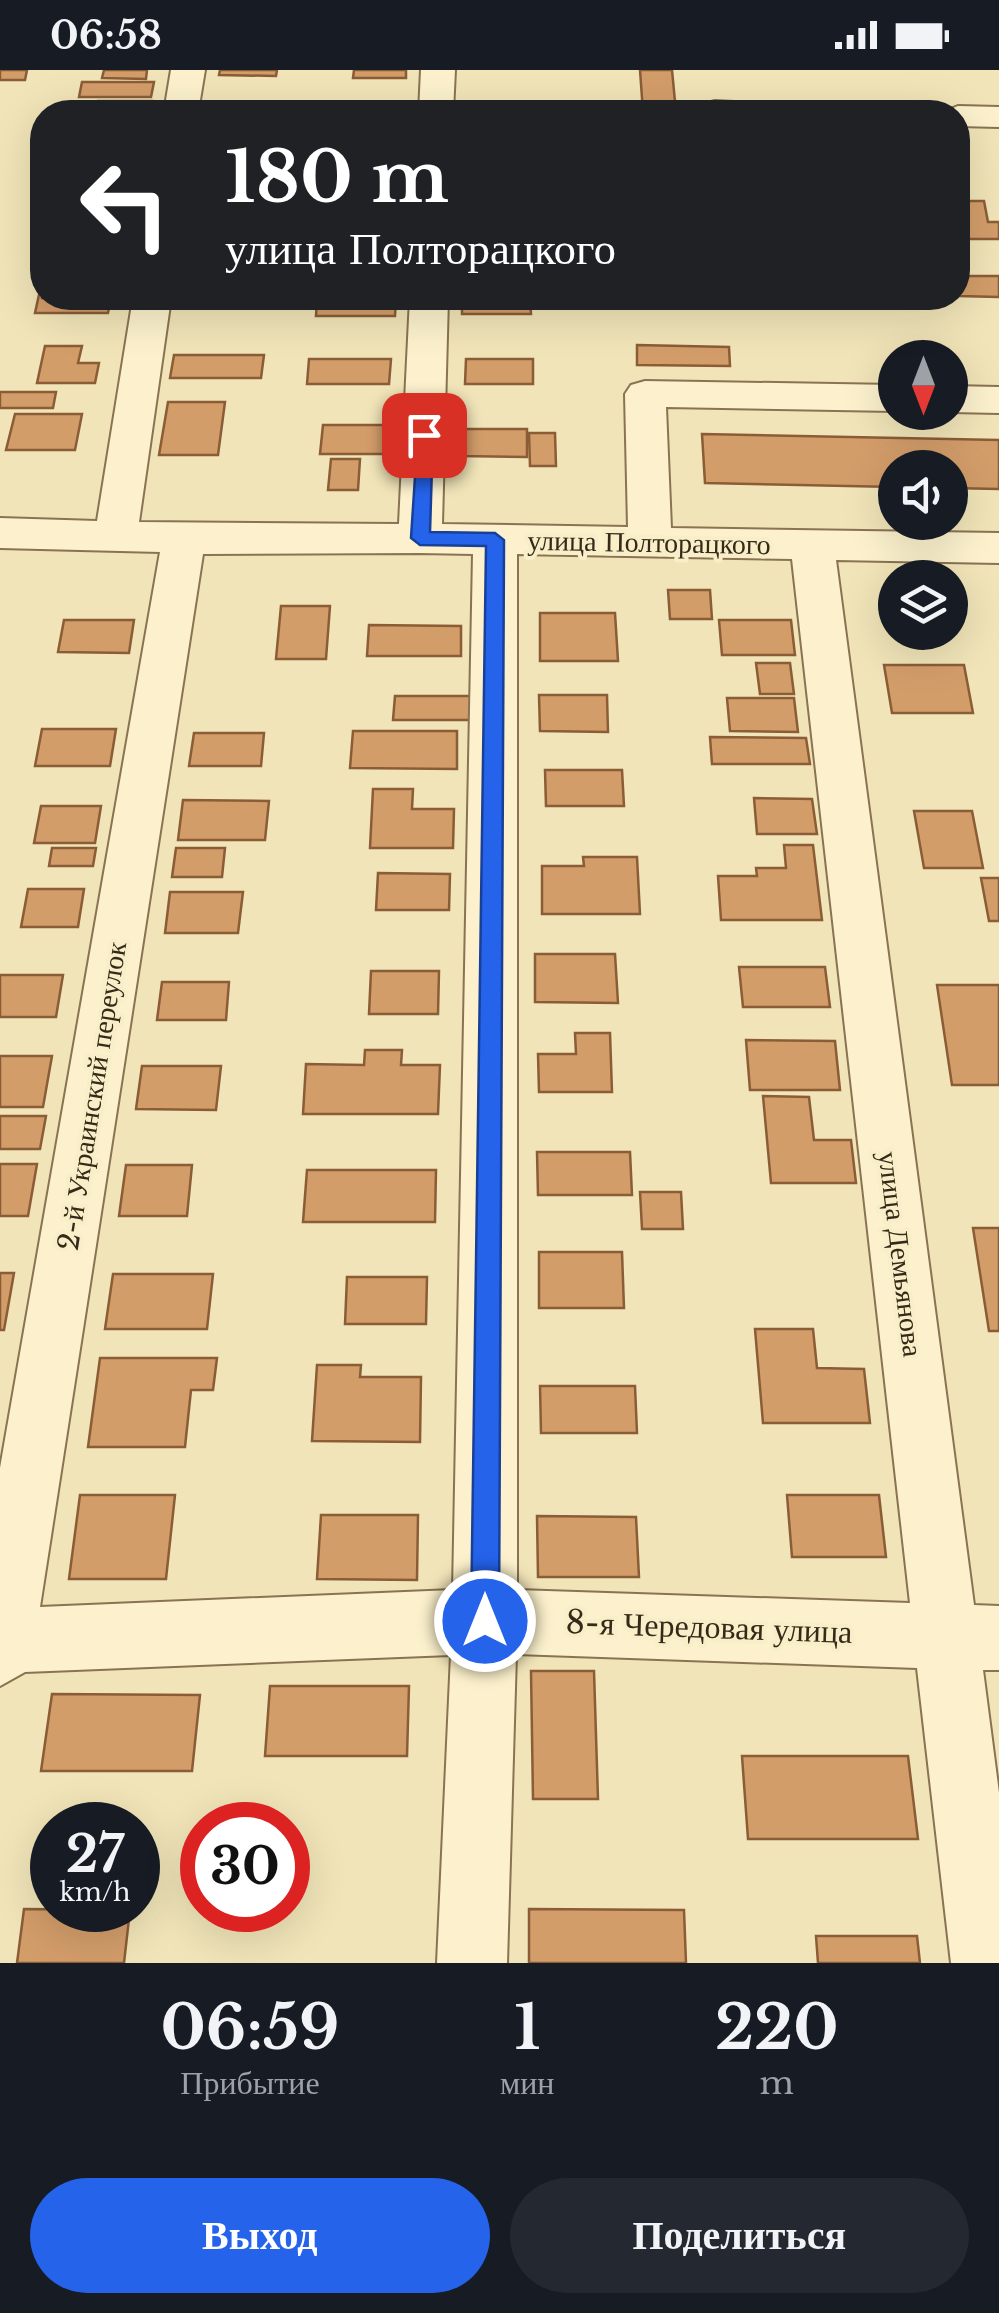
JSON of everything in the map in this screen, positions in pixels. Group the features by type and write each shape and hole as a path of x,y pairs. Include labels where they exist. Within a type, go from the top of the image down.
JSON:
{"street":[{"path":"183,100 188,70"},
{"path":"437,100 438,70"},
{"path":"970,116 999,117"},
{"path":"116,534 150,310"},
{"path":"420,538 429,310"},
{"path":"650,542 645,394 878,398"},
{"path":"968,400 999,400"},
{"name":"улица Полторацкого","path":"0,533 346,544 420,538 999,548"},
{"name":"2-й Украинский переулок","path":"1,1645 184,538"},
{"path":"472,1963 485,1621 495,540"},
{"name":"улица Демьянова","path":"812,545 974,1636 986,1963"},
{"name":"8-я Чередовая улица","path":"1,1645 485,1621 974,1636"}],"building":[{"path":"0,70 27,70 25,80 0,80"},
{"path":"104,70 147,70 146,79 102,78"},
{"path":"220,70 277,70 276,76 219,75"},
{"path":"354,70 406,70 406,78 353,78"},
{"path":"640,70 672,70 675,100 642,100"},
{"path":"82,82 154,82 151,97 79,97"},
{"path":"970,201 984,201 988,222 999,222 999,239 970,239"},
{"path":"970,276 999,276 999,297 970,296"},
{"path":"36,310 109,310 108,313 35,313"},
{"path":"316,310 395,310 395,316 316,316"},
{"path":"462,310 531,310 531,314 462,314"},
{"path":"637,345 729,347 730,366 637,365"},
{"path":"45,346 82,346 78,363 99,363 95,383 37,383"},
{"path":"174,355 264,355 261,378 170,378"},
{"path":"309,359 391,359 389,384 307,384"},
{"path":"466,359 533,359 533,384 465,384"},
{"path":"0,392 56,392 53,408 0,408"},
{"path":"168,402 225,402 218,455 159,455"},
{"path":"15,414 82,414 75,450 6,450"},
{"path":"323,425 391,425 390,454 320,454"},
{"path":"459,429 527,429 527,457 459,456"},
{"path":"529,433 555,433 556,466 530,466"},
{"path":"702,434 999,440 999,489 968,488 968,450 878,450 878,487 705,483"},
{"path":"331,459 360,459 358,490 328,490"},
{"path":"668,590 710,590 712,619 670,619"},
{"path":"281,606 330,606 326,659 276,659"},
{"path":"540,613 615,613 618,661 540,661"},
{"path":"64,620 134,620 129,653 58,652"},
{"path":"719,620 791,620 795,655 722,655"},
{"path":"369,625 461,626 461,656 367,656"},
{"path":"756,663 790,663 794,694 760,694"},
{"path":"884,665 964,665 973,713 892,713"},
{"path":"539,695 607,695 608,732 540,731"},
{"path":"395,696 471,696 471,720 393,720"},
{"path":"727,698 794,698 798,732 730,731"},
{"path":"42,729 116,729 110,766 35,766"},
{"path":"353,731 457,731 457,769 350,768"},
{"path":"194,733 264,733 261,766 189,766"},
{"path":"710,737 806,738 810,764 712,764"},
{"path":"545,770 622,770 624,806 546,806"},
{"path":"373,789 413,789 412,809 454,809 453,848 370,848"},
{"path":"754,798 812,799 817,834 757,834"},
{"path":"183,800 269,801 265,840 178,840"},
{"path":"41,806 101,806 95,843 34,843"},
{"path":"914,811 972,811 983,868 924,868"},
{"path":"784,845 813,845 822,920 721,920 718,876 757,876 756,868 786,868"},
{"path":"52,848 96,848 93,866 49,866"},
{"path":"176,848 225,848 222,877 172,877"},
{"path":"583,857 637,857 640,914 542,914 542,866 584,866"},
{"path":"378,873 450,874 449,910 376,910"},
{"path":"981,878 999,878 999,921 989,921"},
{"path":"28,889 84,889 78,927 21,927"},
{"path":"170,892 243,892 238,933 165,933"},
{"path":"535,954 615,954 618,1003 535,1002"},
{"path":"739,967 825,967 830,1007 743,1007"},
{"path":"371,971 439,971 438,1014 369,1014"},
{"path":"0,975 63,975 56,1017 0,1017"},
{"path":"162,982 229,982 226,1020 157,1020"},
{"path":"937,985 999,985 999,1085 952,1085"},
{"path":"575,1033 610,1033 612,1092 539,1092 538,1054 576,1054"},
{"path":"746,1040 835,1041 840,1090 750,1090"},
{"path":"365,1050 402,1050 401,1065 440,1065 438,1114 303,1114 306,1064 364,1065"},
{"path":"0,1056 52,1056 43,1107 0,1107"},
{"path":"142,1066 221,1066 216,1110 136,1109"},
{"path":"763,1096 809,1097 814,1140 851,1140 856,1183 771,1183"},
{"path":"0,1116 46,1116 40,1149 0,1149"},
{"path":"537,1152 630,1152 632,1195 538,1195"},
{"path":"0,1164 37,1164 28,1216 0,1216"},
{"path":"126,1165 192,1165 187,1216 119,1216"},
{"path":"307,1170 436,1170 435,1222 303,1222"},
{"path":"640,1192 681,1192 683,1229 642,1229"},
{"path":"973,1228 999,1228 999,1331 989,1331"},
{"path":"539,1252 622,1252 624,1308 539,1308"},
{"path":"0,1273 14,1273 4,1330 0,1330"},
{"path":"113,1274 213,1274 207,1329 105,1329"},
{"path":"347,1277 427,1277 426,1324 345,1324"},
{"path":"755,1329 813,1329 817,1368 864,1369 870,1423 763,1423"},
{"path":"100,1358 217,1358 213,1390 191,1390 185,1447 88,1447"},
{"path":"317,1365 361,1365 360,1377 421,1377 420,1442 312,1441"},
{"path":"540,1386 635,1386 637,1433 541,1433"},
{"path":"80,1495 175,1495 166,1579 69,1579"},
{"path":"787,1495 879,1495 886,1557 792,1557"},
{"path":"321,1515 418,1515 417,1580 317,1579"},
{"path":"537,1516 636,1517 639,1577 538,1577"},
{"path":"531,1671 594,1671 598,1799 533,1799"},
{"path":"270,1686 409,1686 407,1756 265,1756"},
{"path":"52,1694 200,1695 192,1771 41,1771"},
{"path":"742,1756 908,1756 918,1839 748,1839"},
{"path":"24,1909 30,1909 30,1932 128,1932 124,1963 17,1963"},
{"path":"529,1909 684,1910 686,1963 529,1963"},
{"path":"816,1936 917,1936 920,1963 818,1963"}],"route":[{"path":"424,435 420,538 495,540 485,1621"}]}
